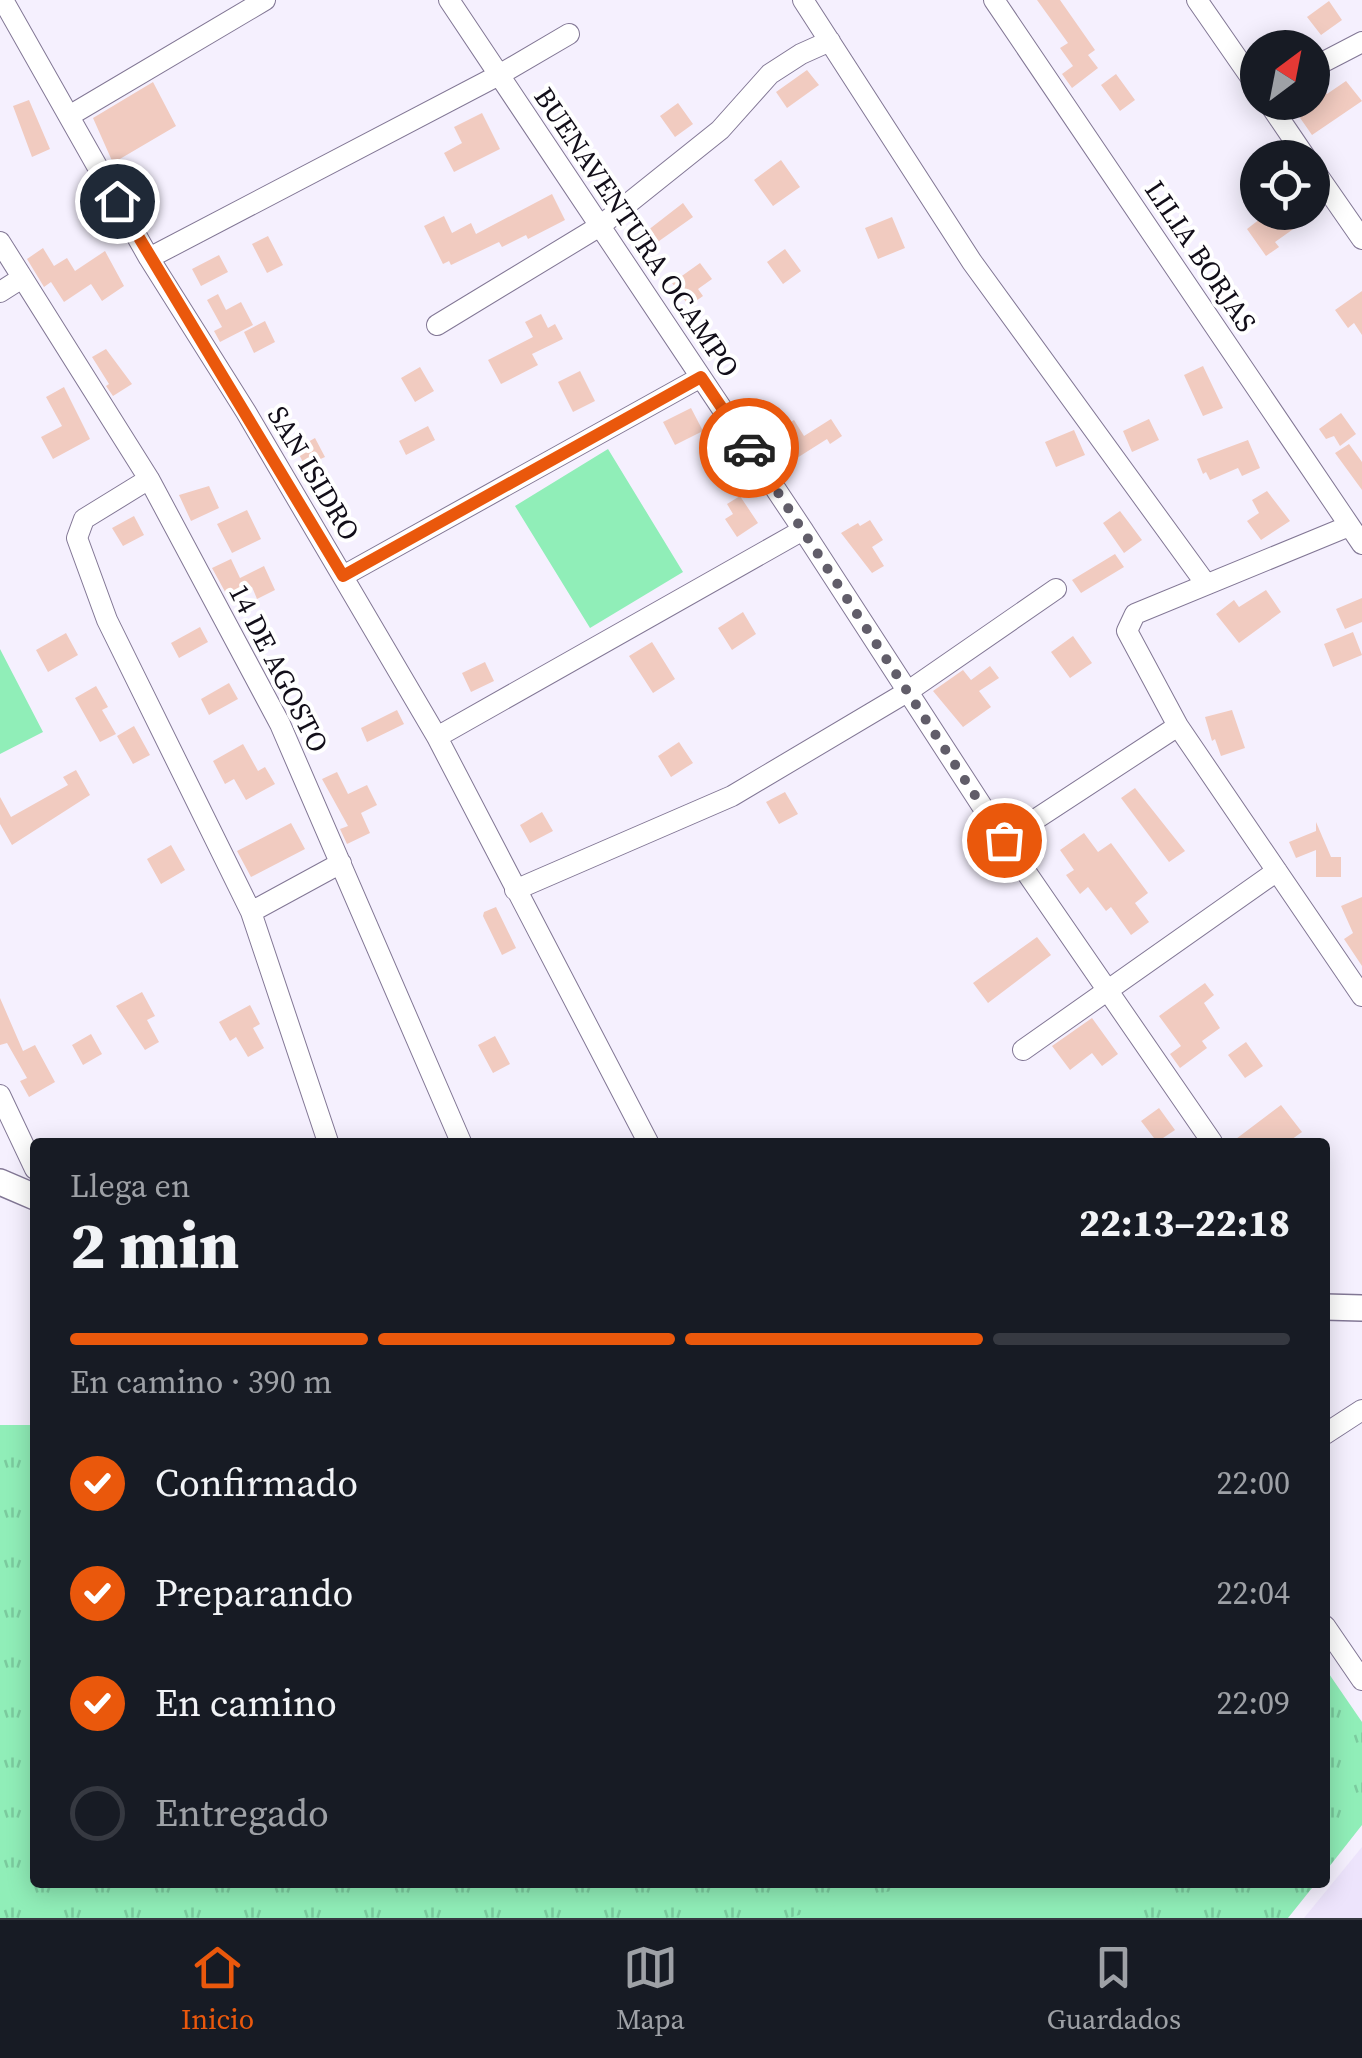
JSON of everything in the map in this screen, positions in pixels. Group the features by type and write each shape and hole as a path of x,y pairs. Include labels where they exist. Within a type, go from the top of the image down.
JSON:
{"main road":[{"path":"0,1182 30,1195"},
{"path":"1330,1307 1362,1308"}],"street":[{"name":"SAN ISIDRO","path":"3,0 149,258 437,737 646,1138"},
{"path":"69,116 264,0"},
{"name":"BUENAVENTURA OCAMPO","path":"449,0 803,530 1004,840 1209,1138"},
{"path":"802,0 972,262 1206,584"},
{"name":"LILIA BORJAS","path":"994,0 1362,544"},
{"path":"1197,0 1240,62"},
{"path":"149,258 499,75 569,34"},
{"path":"437,325 600,226 720,130 770,74 830,41"},
{"path":"1330,59 1362,42"},
{"path":"1330,194 1362,239"},
{"name":"14 DE AGOSTO","path":"0,242 150,479 280,724 459,1138"},
{"path":"0,292 22,278"},
{"path":"343,576 701,377"},
{"path":"150,479 84,519 77,538 107,620 250,912 327,1138"},
{"path":"1349,526 1134,614 1127,630 1178,726 1362,996"},
{"path":"437,737 803,530"},
{"path":"515,890 732,796 907,692 1056,589"},
{"path":"1004,840 1178,726"},
{"path":"250,912 341,863"},
{"path":"1022,1050 1277,871"},
{"path":"0,1095 30,1158"},
{"path":"1330,1431 1362,1410"},
{"path":"1330,1633 1362,1680"}],"shaded area":[{"path":"1362,1847 1362,1918 1304,1918"}],"green space":[{"path":"608,449 683,572 590,628 515,506"},
{"path":"0,649 43,732 0,754"},
{"path":"0,1425 30,1425 30,1888 1312,1888 1288,1918 0,1918"},
{"path":"1330,1675 1362,1722 1362,1825 1330,1866"},
{"path":"902,1888 1131,1888 1140,1918 788,1918"}],"building":[{"path":"1037,0 1060,0 1095,50 1088,55 1098,68 1072,88 1062,74 1073,66 1060,48 1068,43"},
{"path":"1329,1 1342,20 1328,30 1317,30 1307,17"},
{"path":"807,70 819,85 787,108 776,92"},
{"path":"1116,74 1135,100 1120,111 1101,85"},
{"path":"1346,81 1362,101 1312,135 1302,120 1330,120 1330,92"},
{"path":"153,82 176,126 113,163 93,118"},
{"path":"29,100 50,149 32,157 13,106"},
{"path":"678,103 693,124 675,137 660,116"},
{"path":"482,113 500,149 454,172 444,153 462,143 454,127"},
{"path":"781,160 800,187 773,206 754,180"},
{"path":"552,194 565,220 528,239 526,235 502,247 499,242 451,265 449,261 443,264 424,226 444,216 452,233 471,223 476,234"},
{"path":"683,203 693,217 652,246 643,234"},
{"path":"892,217 905,248 878,259 865,228"},
{"path":"1248,230 1292,230 1275,242 1279,247 1266,256"},
{"path":"268,236 283,265 267,273 252,244"},
{"path":"43,248 54,266 67,258 75,271 105,251 124,286 102,301 91,284 64,302 51,282 44,287 27,259"},
{"path":"785,249 801,271 783,284 767,262"},
{"path":"219,255 228,272 201,286 192,269"},
{"path":"700,263 712,279 698,289 703,296 689,306 672,283"},
{"path":"1362,291 1362,335 1354,323 1348,328 1335,310"},
{"path":"218,294 226,310 241,302 253,325 220,342 214,331 222,327 207,300"},
{"path":"541,314 548,328 555,324 563,339 532,354 538,365 501,384 488,360 533,337 525,322"},
{"path":"265,321 275,342 254,353 244,332"},
{"path":"106,349 132,384 113,396 92,357"},
{"path":"1203,366 1223,408 1203,416 1184,375"},
{"path":"420,367 434,391 415,402 401,378"},
{"path":"580,371 595,401 573,412 558,382"},
{"path":"64,387 90,439 53,459 41,437 62,426 46,397"},
{"path":"691,408 703,431 675,445 663,422"},
{"path":"1341,413 1356,434 1340,446 1334,436 1326,439 1319,429"},
{"path":"831,419 842,436 830,444 827,439 789,463 770,435 794,420 804,436"},
{"path":"1149,419 1159,440 1132,452 1123,431"},
{"path":"428,426 435,440 406,455 399,441"},
{"path":"1074,430 1085,455 1056,467 1045,442"},
{"path":"304,434 308,442 315,438 325,457 305,466 292,441"},
{"path":"1248,440 1260,468 1242,476 1238,468 1210,480 1206,472 1203,474 1197,459"},
{"path":"1349,444 1362,462 1362,490 1335,453"},
{"path":"209,486 219,508 191,521 179,495"},
{"path":"1267,491 1290,521 1261,540 1247,521 1259,513 1252,500"},
{"path":"740,496 758,523 737,537 725,519 733,514 727,504"},
{"path":"247,510 261,539 232,553 217,524"},
{"path":"1120,511 1142,540 1124,553 1103,523"},
{"path":"134,516 144,535 123,546 112,528"},
{"path":"870,520 883,540 872,547 884,566 872,573 841,533"},
{"path":"1115,554 1124,567 1081,593 1072,580"},
{"path":"231,559 240,578 264,566 275,590 257,599 252,587 229,599 212,568"},
{"path":"1266,590 1281,612 1239,643 1216,614 1234,600 1239,607"},
{"path":"1362,598 1362,622 1345,629 1336,609"},
{"path":"743,612 756,634 732,650 718,628"},
{"path":"200,627 208,642 179,658 171,643"},
{"path":"1353,632 1362,655 1333,667 1324,644"},
{"path":"66,633 78,655 48,672 36,650"},
{"path":"1073,636 1092,663 1070,678 1051,652"},
{"path":"652,642 675,679 653,693 629,656"},
{"path":"485,662 494,681 471,692 462,673"},
{"path":"990,666 999,678 979,691 991,707 963,727 933,691 963,670 971,680"},
{"path":"229,683 238,699 209,715 201,699"},
{"path":"96,686 108,707 102,710 116,734 100,742 75,698"},
{"path":"397,710 404,724 367,742 361,728"},
{"path":"1232,710 1245,748 1221,756 1205,717"},
{"path":"134,726 150,755 133,764 117,736"},
{"path":"679,742 693,763 671,777 658,756"},
{"path":"243,744 258,771 265,767 275,784 246,800 234,779 225,784 213,761"},
{"path":"76,770 90,795 12,845 0,824 0,797 11,817 68,785 63,777"},
{"path":"337,772 348,794 367,785 377,805 361,813 370,833 347,844 340,829 348,826 322,779"},
{"path":"1135,788 1185,851 1169,862 1121,798"},
{"path":"785,792 798,814 779,824 766,802"},
{"path":"542,812 553,831 530,843 520,825"},
{"path":"1316,822 1331,857 1341,857 1341,877 1316,877 1316,850 1296,858 1289,842 1316,831"},
{"path":"291,823 305,849 251,877 237,851"},
{"path":"1084,833 1098,852 1111,843 1148,893 1135,903 1149,922 1131,935 1111,907 1106,911 1088,887 1080,894 1066,875 1074,870 1060,850"},
{"path":"171,845 185,870 161,884 147,859"},
{"path":"1362,897 1362,966 1344,939 1353,933 1341,906"},
{"path":"496,907 516,948 502,955 483,916"},
{"path":"1037,937 1051,955 988,1003 973,983"},
{"path":"1205,983 1214,995 1204,1003 1220,1028 1202,1041 1207,1048 1180,1068 1170,1054 1181,1046 1159,1016"},
{"path":"142,992 155,1016 147,1020 159,1042 145,1050 116,1006"},
{"path":"0,998 23,1051 35,1045 55,1082 29,1097 20,1081 27,1078 7,1043 0,1045"},
{"path":"250,1005 260,1024 253,1028 264,1048 248,1057 236,1037 230,1041 219,1022"},
{"path":"1092,1018 1118,1054 1102,1066 1092,1053 1070,1070 1052,1046"},
{"path":"91,1034 102,1054 83,1065 72,1045"},
{"path":"495,1036 510,1064 493,1073 478,1045"},
{"path":"1246,1042 1263,1066 1245,1078 1228,1055"},
{"path":"1281,1105 1302,1132 1294,1138 1237,1138"},
{"path":"1159,1108 1175,1130 1163,1138 1154,1138 1141,1121"}],"way so far":[{"path":"749,448 1004,840"}],"route":[{"path":"117,201 343,576 701,377 749,448"}]}
